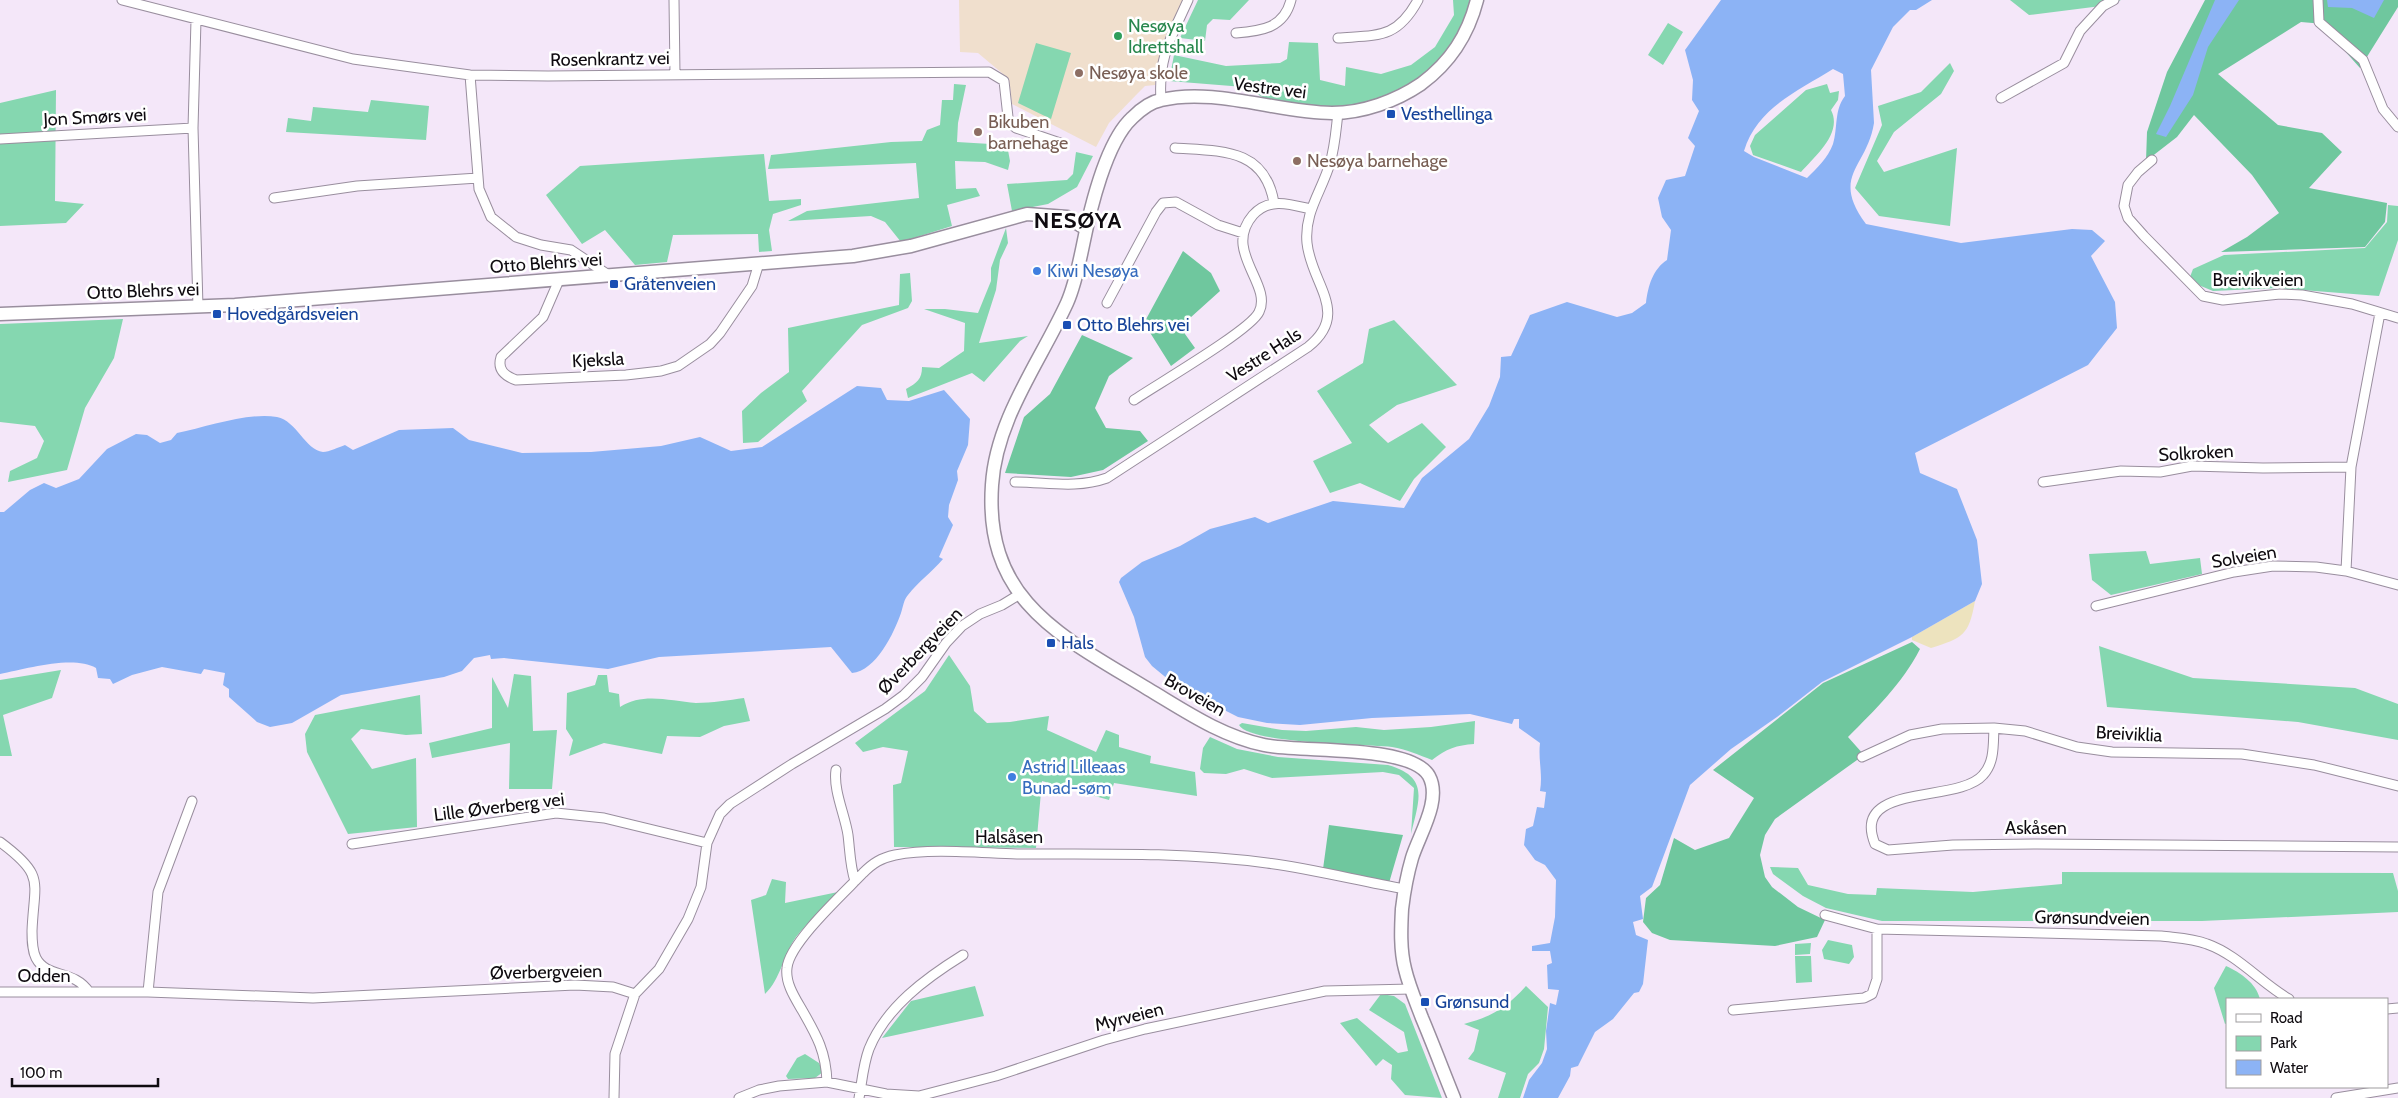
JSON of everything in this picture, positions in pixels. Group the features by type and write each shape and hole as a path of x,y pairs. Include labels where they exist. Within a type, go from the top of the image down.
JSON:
{"street":[{"name":"Rosenkrantz vei","path":"122,0 353,59 470,75 989,72 1004,81 1010,123 1016,128 1063,144"},
{"path":"674,0 675,74"},
{"path":"1161,100 1159,75 1162,62 1188,0"},
{"path":"1236,33 1271,28 1282,20 1291,0"},
{"path":"1338,38 1391,31 1408,17 1418,0"},
{"name":"Vestre vei","path":"1086,229 1109,154 1122,129 1139,112 1161,100 1209,99 1338,113 1386,103 1427,79 1458,47 1468,29 1477,0"},
{"path":"2001,98 2064,63 2080,31 2099,10 2114,0"},
{"path":"2318,0 2319,22 2363,60 2383,109 2398,126"},
{"path":"196,20 193,128 198,308"},
{"path":"470,75 478,178 481,197 487,211 507,231 528,242 572,250 610,276"},
{"name":"Vestre Hals","path":"1015,482 1068,486 1086,484 1107,478 1315,341 1327,326 1329,318 1328,307 1310,259 1307,231 1310,209 1330,163 1338,113"},
{"name":"Jon Smørs vei","path":"0,139 193,128"},
{"path":"1176,148 1228,153 1249,160 1267,180 1274,203"},
{"name":"Breivikveien","path":"2152,160 2138,172 2128,186 2124,206 2128,218 2203,296 2223,300 2280,294 2302,294 2352,304 2398,318"},
{"path":"274,198 357,186 478,178"},
{"path":"1107,303 1156,212 1163,203 1176,202 1218,225 1243,233"},
{"path":"1134,400 1231,337 1252,322 1259,313 1262,304 1261,294 1247,260 1243,233 1256,212 1274,203 1310,209"},
{"path":"1067,217 1078,213 1091,213"},
{"name":"Otto Blehrs vei","path":"0,314 198,308 610,276 883,252 1027,214 1067,217 1086,229"},
{"name":"Broveien","path":"1086,229 1069,299 1012,413 994,467 991,495 995,534 1005,565 1020,594 1037,616 1073,643 1222,731 1268,746 1394,756 1418,765 1428,774 1431,781 1432,801 1413,853 1405,889 1402,927 1403,952 1406,973 1411,989 1454,1098"},
{"name":"Kjeksla","path":"559,280 543,317 501,357 499,364 502,372 508,378 516,380 626,375 661,371 678,366 703,350 720,333 752,286 759,263"},
{"path":"2346,571 2351,467 2380,313"},
{"name":"Solkroken","path":"2043,482 2121,471 2160,472 2192,466 2263,468 2351,467"},
{"name":"Solveien","path":"2096,606 2234,572 2273,566 2316,567 2346,571 2398,585"},
{"name":"Øverbergveien","path":"89,992 148,992 313,998 575,985 613,987 635,994 659,969 688,919 701,887 707,843 717,821 730,804 792,764 885,709 904,695 922,676 962,626 980,614 1002,605 1020,594"},
{"name":"Breiviklia","path":"1862,757 1910,735 1942,729 1994,728 2025,731 2077,747 2112,752 2242,754 2314,765 2398,786"},
{"name":"Askåsen","path":"1994,728 1993,754 1990,767 1983,776 1962,788 1893,800 1880,808 1870,826 1875,844 1888,850 1953,845 2000,844 2398,846"},
{"path":"836,770 841,812 848,833 851,869 855,881"},
{"path":"148,992 158,892 192,800"},
{"name":"Lille Øverberg vei","path":"352,844 556,813 604,818 707,843"},
{"path":"0,842 23,860 32,872 37,888 32,940 36,959 54,973 73,977 82,983 89,992"},
{"name":"Halsåsen","path":"827,1082 826,1061 821,1045 793,994 786,969 790,954 800,939 872,863 884,858 909,853 1140,854 1268,863 1405,889"},
{"name":"Grønsundveien","path":"1825,915 1877,929 2161,936 2192,939 2208,944 2227,954 2287,998"},
{"path":"1733,1010 1864,998 1872,994 1877,978 1877,929"},
{"path":"860,1094 869,1050 885,1022 911,993 943,967 963,954"},
{"name":"Myrveien","path":"739,1098 759,1090 779,1086 827,1082 860,1094 919,1097 996,1076 1104,1040 1145,1029 1325,990 1411,989"},
{"name":"Odden","path":"0,992 89,992"},
{"path":"614,1098 615,1054 635,994"},
{"path":"2336,1098 2398,1088"}],"shaded area":[{"name":"Nesøya skole","path":"959,0 1183,0 1162,45 1155,85 1145,86 1109,123 1096,147 1012,104 1009,79 978,53 960,52"}],"green space":[{"path":"1198,0 1249,0 1230,20 1213,19 1207,25 1205,41 1180,38"},
{"path":"1453,0 1472,0 1456,44 1415,84 1361,106 1336,108 1268,100 1244,87 1169,81 1174,55 1226,66 1280,63 1287,59 1289,42 1318,43 1320,80 1345,86 1346,67 1381,74 1411,65 1435,47 1454,15"},
{"path":"2010,0 2121,0 2109,5 2029,15"},
{"path":"2205,0 2398,0 2398,7 2360,68 2328,32 2324,24 2301,22 2218,74 2278,125 2322,133 2342,152 2309,188 2387,203 2385,222 2365,247 2221,252 2247,237 2279,213 2252,175 2194,115 2177,137 2146,161 2147,132 2167,72"},
{"path":"1668,23 1683,32 1663,65 1648,55"},
{"path":"1036,43 1071,53 1051,119 1018,103"},
{"path":"1950,63 1954,71 1941,94 1894,132 1877,161 1884,172 1957,148 1950,226 1879,216 1855,188 1882,125 1878,106 1921,92"},
{"path":"954,84 966,85 958,123 957,142 1007,145 1010,161 1008,170 985,162 955,161 956,189 976,188 980,196 947,205 952,226 901,242 885,222 871,216 788,221 807,211 919,198 916,163 768,169 771,155 891,142 922,141 927,130 940,125 942,100 953,100"},
{"path":"1827,84 1830,93 1839,91 1838,100 1831,110 1834,119 1833,127 1826,144 1801,172 1753,155 1750,146 1755,135 1806,90"},
{"path":"56,90 55,201 84,204 66,223 0,226 0,103"},
{"path":"371,100 429,106 426,140 286,132 288,118 311,121 313,107 368,112"},
{"path":"1076,152 1093,156 1077,187 1048,204 1012,211 1007,184 1067,180 1073,174"},
{"path":"764,154 769,201 801,199 801,205 773,214 769,230 772,251 759,252 758,234 673,235 667,262 635,265 605,230 582,244 546,195 580,166"},
{"path":"2388,205 2398,206 2398,240 2379,296 2278,288 2213,291 2196,284 2190,277 2193,269 2224,255 2365,248 2387,222"},
{"path":"1006,228 1008,243 1000,260 996,290 979,343 1028,336 1020,341 984,382 972,373 908,398 906,389 918,380 922,367 939,368 964,351 965,323 924,309 945,309 978,313 991,281 991,268"},
{"path":"1183,251 1211,273 1220,291 1180,327 1195,348 1171,366 1144,323"},
{"path":"910,273 912,301 908,308 862,325 802,391 807,401 758,442 743,443 742,411 761,393 789,372 788,328 899,305 900,274"},
{"path":"123,319 114,358 85,408 67,470 8,482 10,471 37,458 44,441 35,426 0,422 0,324"},
{"path":"1394,320 1457,385 1397,405 1369,425 1388,443 1422,423 1446,447 1414,479 1400,501 1360,483 1330,493 1313,461 1352,443 1317,391 1363,363 1369,329"},
{"path":"1082,335 1133,358 1109,376 1095,408 1106,428 1140,431 1148,441 1103,470 1071,477 1005,473 1024,417 1050,394"},
{"path":"2146,551 2150,564 2200,558 2202,574 2111,595 2092,580 2089,554"},
{"path":"1912,642 1920,649 1905,674 1848,737 1864,755 1775,819 1765,835 1760,855 1765,877 1772,887 1798,907 1825,920 1817,937 1775,946 1670,940 1652,933 1643,922 1646,898 1660,885 1674,838 1695,850 1729,838 1754,798 1713,770 1823,683"},
{"path":"2099,646 2193,678 2355,688 2398,704 2398,740 2298,722 2107,707"},
{"path":"949,655 970,686 974,711 987,723 1010,722 1049,716 1047,730 1096,752 1106,730 1119,735 1119,747 1151,756 1150,763 1195,772 1197,796 1114,783 1109,800 1042,781 1036,848 894,847 893,785 901,783 908,751 883,747 863,752 855,743 925,691"},
{"path":"61,670 52,698 3,715 12,756 0,756 0,680"},
{"path":"514,674 531,676 533,731 557,730 552,789 509,789 510,743 432,758 429,743 492,728 492,677 508,708"},
{"path":"598,675 607,675 609,692 619,694 620,707 629,702 647,699 667,699 696,703 744,698 750,721 724,726 700,737 667,736 662,754 604,743 569,756 573,740 566,729 567,693 595,685"},
{"path":"420,695 422,734 406,735 361,729 351,739 372,769 416,758 417,827 348,834 307,752 305,734 315,715"},
{"path":"1475,721 1474,744 1452,748 1432,760 1392,747 1285,740 1247,731 1239,725 1242,723 1282,730 1306,731 1356,727 1384,730 1431,727"},
{"path":"1210,737 1237,749 1278,757 1388,765 1401,770 1416,783 1418,791 1417,811 1411,834 1414,788 1399,775 1383,772 1272,778 1244,769 1226,774 1204,773 1200,769 1203,748"},
{"path":"1329,825 1403,835 1389,883 1323,869"},
{"path":"1770,867 1798,868 1808,885 1848,894 1876,895 1877,888 1973,892 2062,884 2062,872 2393,873 2398,891 2398,912 2202,921 1882,921 1826,908 1803,896 1773,874"},
{"path":"772,879 786,882 785,903 838,892 796,937 775,981 765,994 751,900 766,895"},
{"path":"1828,940 1852,945 1854,957 1849,964 1824,959 1822,950"},
{"path":"1811,943 1810,954 1795,955 1795,944"},
{"path":"1795,956 1811,956 1812,982 1796,983"},
{"path":"2226,966 2247,979 2255,988 2260,998 2226,998 2225,1024 2214,988"},
{"path":"975,986 984,1016 882,1038 911,1001"},
{"path":"1526,986 1548,1007 1544,1049 1539,1063 1528,1074 1520,1098 1498,1098 1506,1073 1468,1059 1474,1051 1479,1030 1464,1024 1483,1018 1498,1010 1512,1000"},
{"path":"1381,994 1394,996 1405,1004 1442,1098 1405,1095 1391,1079 1392,1065 1383,1059 1376,1066 1340,1023 1357,1018 1398,1053 1408,1051 1404,1032 1369,1010"},
{"path":"805,1054 819,1063 823,1072 815,1078 788,1079 786,1076 797,1058"}],"sand":[{"path":"1975,601 1967,628 1957,638 1931,648 1912,640 1912,637"}],"water":[{"path":"1721,0 1932,0 1916,10 1910,10 1893,27 1871,70 1874,123 1865,151 1851,182 1851,194 1856,207 1866,224 1961,243 2072,229 2092,230 2105,241 2091,256 2115,302 2117,328 2088,365 1915,453 1920,473 1957,489 1977,540 1982,584 1975,601 1912,637 1822,682 1777,717 1731,749 1690,785 1652,887 1640,896 1643,919 1633,922 1636,935 1648,940 1643,984 1639,992 1634,993 1613,1019 1595,1032 1578,1066 1571,1068 1570,1076 1558,1098 1523,1098 1529,1080 1542,1063 1547,1049 1546,1031 1550,1003 1556,1005 1559,990 1548,989 1547,965 1552,963 1550,951 1532,951 1532,946 1550,943 1555,917 1556,880 1545,865 1535,860 1524,845 1526,829 1533,826 1537,807 1544,808 1546,792 1540,791 1540,743 1519,728 1519,719 1514,719 1512,724 1470,714 1372,718 1300,725 1267,723 1238,717 1175,685 1152,666 1145,657 1134,617 1119,582 1121,578 1142,562 1180,546 1210,529 1255,517 1268,523 1333,501 1404,508 1422,478 1469,439 1489,406 1500,377 1501,357 1511,356 1530,315 1567,302 1617,317 1632,313 1646,303 1652,278 1658,268 1667,260 1671,230 1662,217 1658,198 1666,180 1685,176 1695,146 1688,138 1699,111 1692,100 1693,80 1685,50","holes":["1833,69 1843,74 1845,96 1839,107 1833,144 1825,158 1807,178 1754,157 1744,151 1758,123 1780,102"]},
{"path":"2215,0 2239,0 2208,47 2193,95 2166,137 2156,134 2170,106"},
{"path":"2327,0 2384,0 2374,18 2352,8 2328,7"},
{"path":"857,386 881,388 887,400 909,401 944,390 970,419 968,445 957,471 958,480 949,505 948,517 953,525 939,557 943,559 907,597 894,631 883,650 869,666 861,671 852,673 831,647 659,657 608,669 504,658 491,659 490,655 474,658 462,671 444,677 341,695 292,723 270,727 257,722 229,697 229,689 223,685 225,673 204,669 201,674 162,667 132,675 113,684 110,679 98,678 96,668 86,664 62,663 36,666 0,674 0,512 4,512 30,490 44,483 56,488 79,479 107,449 136,434 147,435 160,443 171,440 177,433 241,418 266,416 284,420 311,446 323,452 345,445 353,450 399,430 453,428 469,440 522,453 591,452 661,446 700,437 731,451 762,447"}],"place":[{"name":"Nesøya Idrettshall","path":"1118,36"},
{"name":"Nesøya skole","path":"1079,73"},
{"name":"Vesthellinga","path":"1391,114"},
{"name":"Bikuben barnehage","path":"978,132"},
{"name":"Nesøya barnehage","path":"1297,161"},
{"name":"Kiwi Nesøya","path":"1037,271"},
{"name":"Gråtenveien","path":"614,284"},
{"name":"Hovedgårdsveien","path":"217,314"},
{"name":"Otto Blehrs vei","path":"1067,325"},
{"name":"Hals","path":"1051,643"},
{"name":"Astrid Lilleaas Bunad-søm","path":"1012,777"},
{"name":"Grønsund","path":"1425,1002"}],"district":[{"name":"NESØYA","path":"1078,220"}]}
